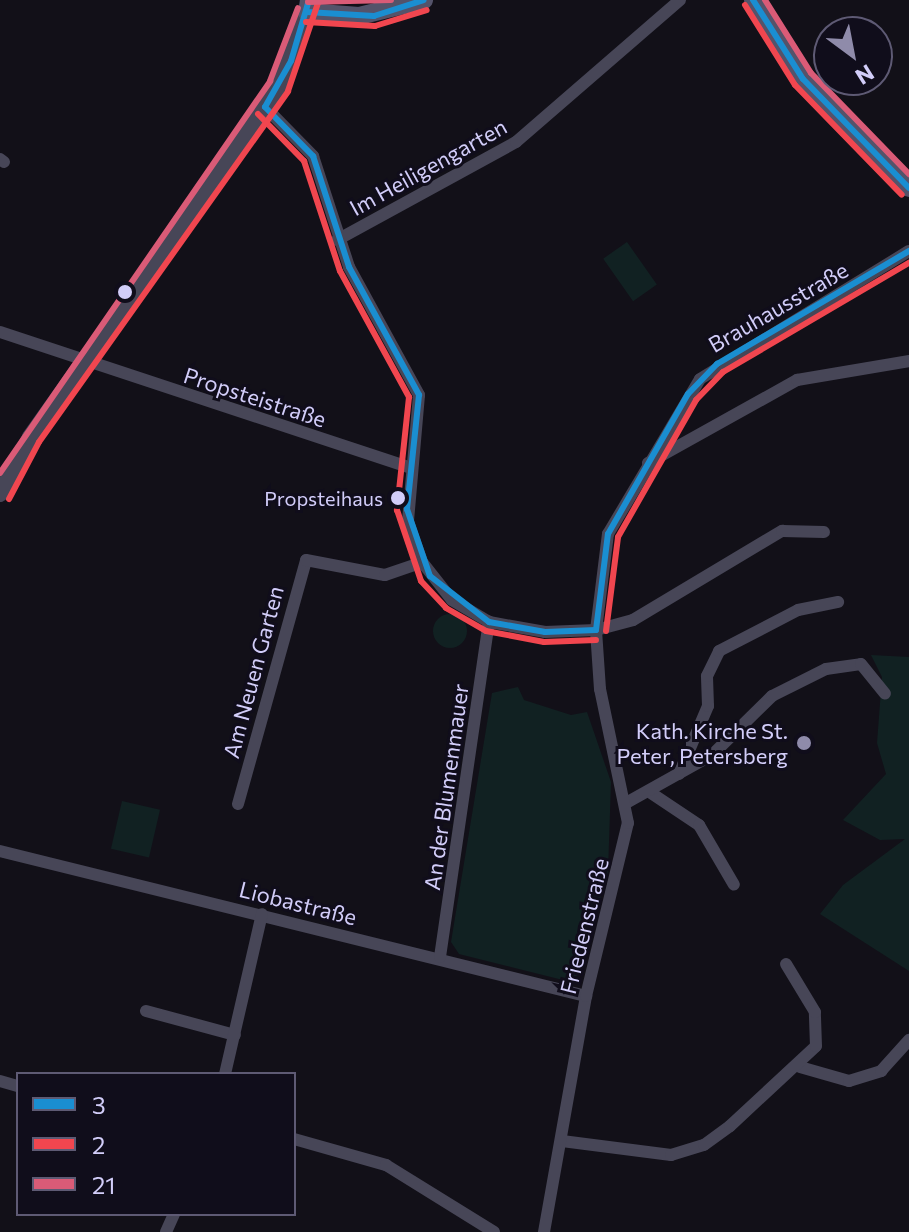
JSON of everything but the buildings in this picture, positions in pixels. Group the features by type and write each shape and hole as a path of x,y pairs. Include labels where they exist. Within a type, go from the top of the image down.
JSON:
{"main road":[{"path":"308,6 374,16 424,0"},
{"path":"753,0 803,79 909,188"}],"street":[{"name":"Im Heiligengarten","path":"337,240 516,142 680,0"},
{"path":"0,494 30,437 86,363 265,107 308,6"},
{"path":"265,107 313,156 337,240 419,395 408,522 422,562 452,600 489,622 545,632 596,630 633,620 782,531 824,532"},
{"name":"Brauhausstraße","path":"596,630 608,534 688,394 717,364 909,251"},
{"name":"Propsteistraße","path":"0,332 86,363 412,468"},
{"path":"645,465 797,380 909,361"},
{"name":"Am Neuen Garten","path":"238,804 302,571 314,557 385,575 422,562"},
{"path":"679,774 708,706 707,676 719,651 798,610 838,602"},
{"name":"An der Blumenmauer","path":"440,957 489,622"},
{"name":"Friedenstraße","path":"544,1232 586,996 625,843 626,803 600,689 596,630"},
{"path":"626,803 651,793 712,755 772,696 826,669 861,664 885,694"},
{"path":"651,793 699,825 734,885"},
{"name":"Liobastraße","path":"0,851 440,957 586,996"},
{"path":"226,1072 262,914"},
{"path":"562,1141 687,1152 800,1067 816,1046 815,1012 786,964"},
{"path":"146,1011 235,1035"},
{"path":"800,1067 849,1081 881,1071 909,1040"},
{"path":"296,1140 386,1165 494,1232"}],"shaded area":[{"path":"627,242 657,285 633,301 603,259"},
{"path":"450,614 462,619 467,631 462,643 450,648 438,643 433,631 438,619"},
{"path":"871,655 909,657 909,971 820,914 843,885 905,839 880,840 843,820 886,774 877,743 882,677"},
{"path":"518,687 524,700 571,715 587,712 611,782 608,872 578,975 567,981 459,954 451,942 492,693"},
{"path":"122,801 160,810 149,858 111,849"}],"transit line":[{"name":"3","path":"265,107 291,61 309,0"},
{"name":"21","path":"308,2 391,0"},
{"name":"3","path":"307,12 374,16 424,0"},
{"name":"3","path":"753,0 803,79 909,188"},
{"name":"21","path":"765,0 811,73 909,174"},
{"name":"2","path":"9,499 39,442 288,91 318,3"},
{"name":"2","path":"745,5 795,85 902,195"},
{"name":"21","path":"0,473 270,81 298,8"},
{"name":"2","path":"306,22 375,26 427,10"},
{"name":"3","path":"265,107 313,156 349,267 419,395 407,509 430,576 489,622 545,632 596,630"},
{"name":"2","path":"258,114 304,161 340,271 409,397 397,510 421,581 446,608 486,631 544,642 596,640"},
{"name":"3","path":"596,630 608,534 688,394 717,364 909,251"},
{"name":"2","path":"606,631 618,537 696,400 723,372 909,263"}],"place":[{"name":"Propsteihaus","path":"398,498"},
{"name":"Kath. Kirche St. Peter, Petersberg","path":"804,743"}]}
